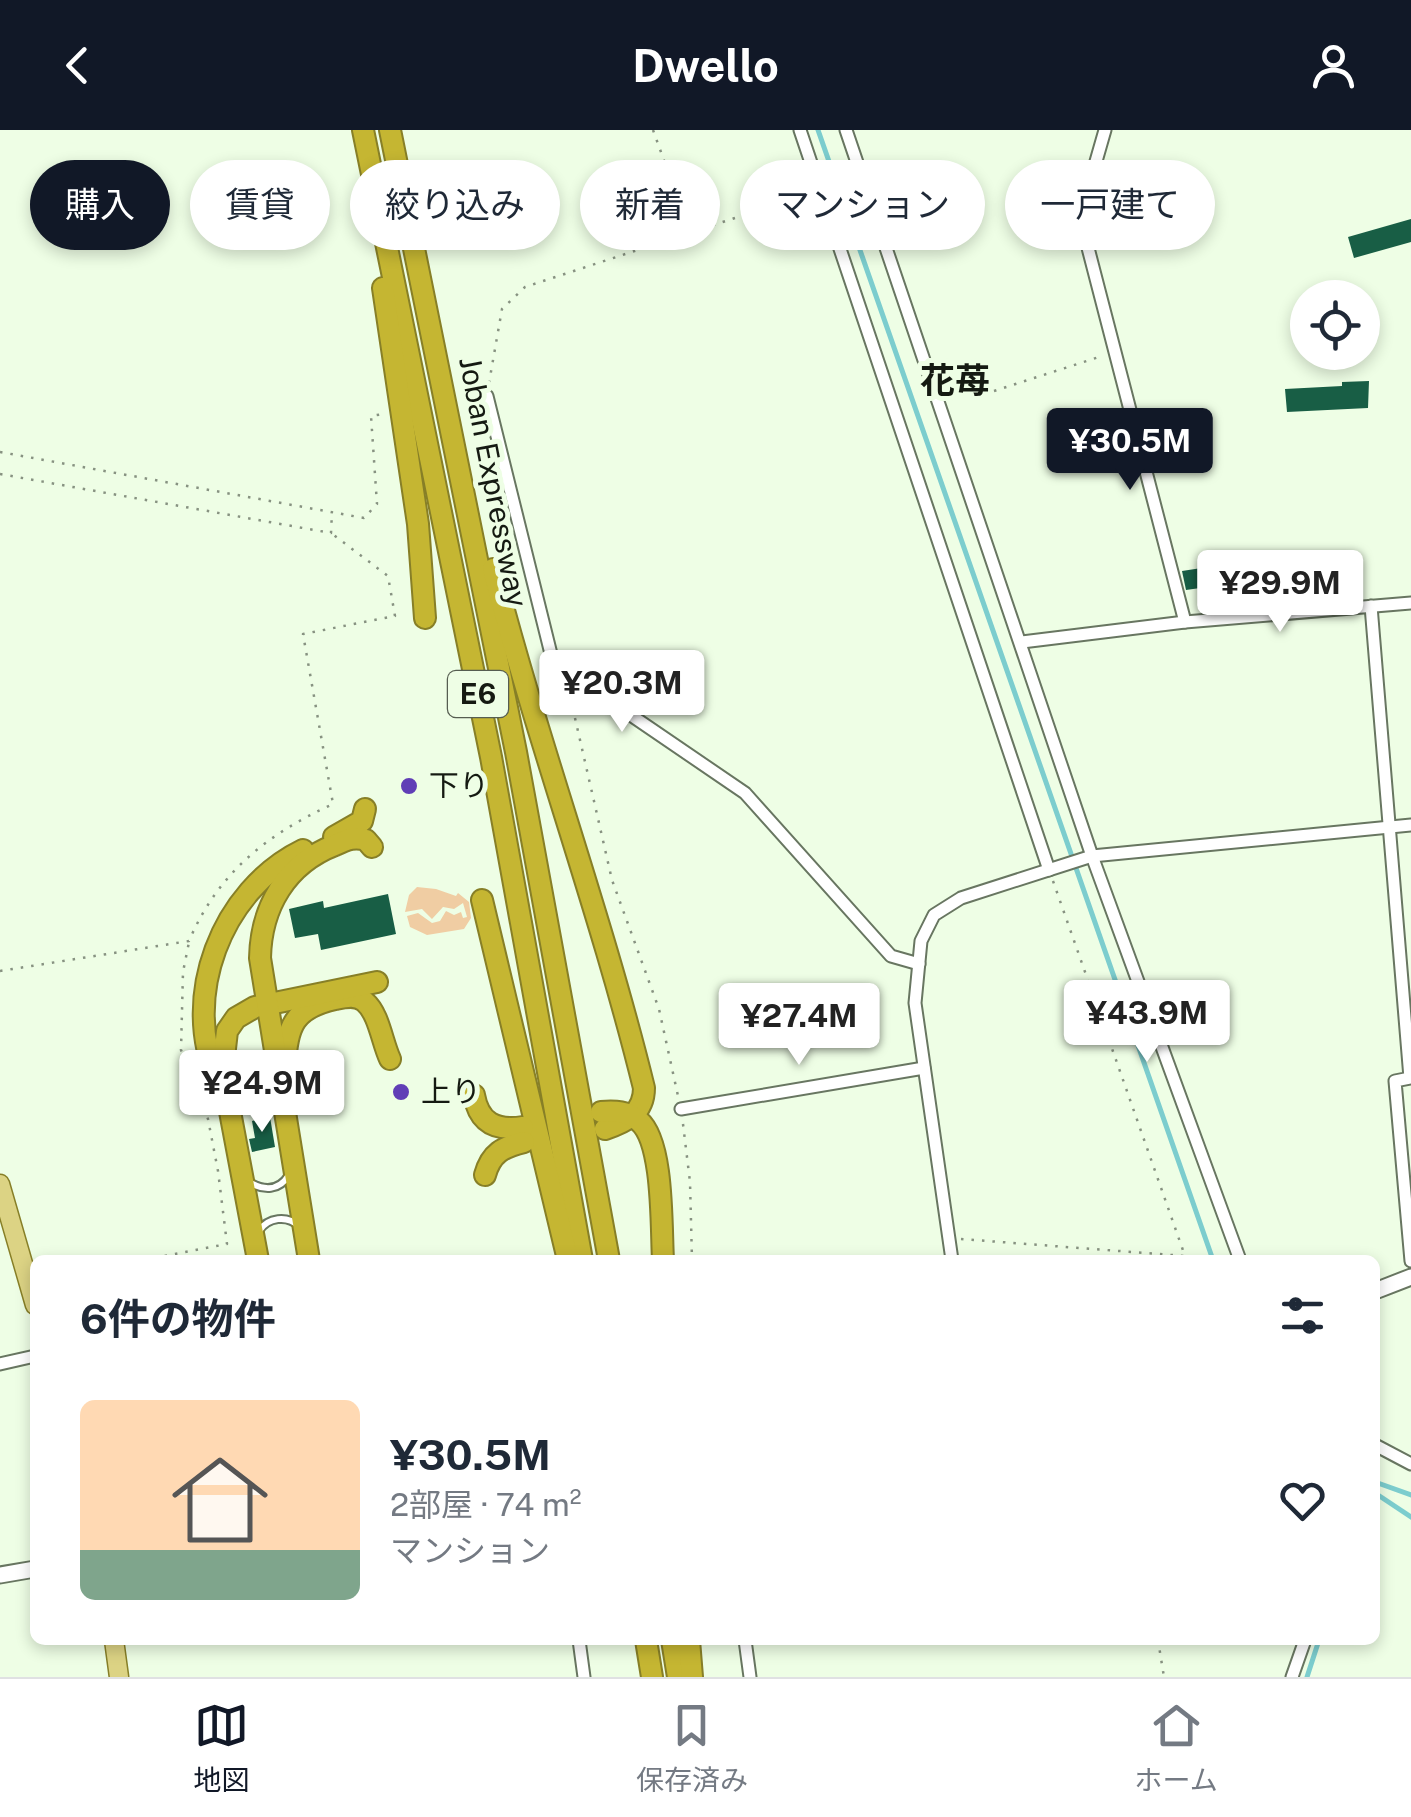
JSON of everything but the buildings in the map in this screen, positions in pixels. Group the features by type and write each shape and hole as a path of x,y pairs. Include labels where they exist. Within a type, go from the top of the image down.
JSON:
{"highway":[{"path":"353,130 379,260 408,444 425,618"},
{"name":"Joban Expressway","path":"363,130 490,757 581,1255"},
{"name":"Joban Expressway","path":"390,130 516,752 608,1255"},
{"path":"436,350 516,652 624,1008 644,1088 644,1099 633,1116"},
{"path":"228,1101 213,1069 203,1017 210,960 221,935 243,900 274,869 296,854 354,828 365,809"},
{"path":"307,1255 266,1003 260,938 265,916 296,868 326,848 358,838 372,847"},
{"path":"482,900 567,1255"},
{"path":"256,1251 228,1101 224,1057 227,1031 243,1012 266,1003 377,982"},
{"path":"283,1097 290,1030 311,1005 345,997 360,998 374,1016 390,1059"},
{"path":"474,1095 480,1116 488,1124 524,1134 493,1156 486,1175"},
{"path":"603,1120 633,1116 642,1122 652,1143 663,1255"},
{"path":"647,1645 652,1677"},
{"path":"673,1645 678,1677"},
{"path":"689,1645 692,1677"}],"main road":[{"path":"0,1184 30,1288"},
{"path":"115,1645 120,1677"}],"street":[{"path":"800,130 810,160"},
{"path":"846,130 1092,856 1238,1255"},
{"path":"1106,130 1080,217 1185,622"},
{"path":"840,250 1049,870"},
{"path":"487,396 552,662 745,793 891,956 919,964"},
{"path":"1022,642 1185,622 1411,604"},
{"path":"1371,606 1410,1078 1395,1082 1411,1262"},
{"path":"951,1255 915,1003 922,942 934,915 961,898 1092,856 1411,826"},
{"path":"681,1109 924,1068"},
{"path":"1380,1289 1411,1277"},
{"path":"0,1364 30,1357"},
{"path":"1380,1448 1411,1464"},
{"path":"0,1575 30,1570"},
{"path":"580,1645 584,1677"},
{"path":"746,1645 750,1677"},
{"path":"1292,1677 1304,1645"}],"lane":[{"path":"242,1172 250,1182 267,1189 288,1179 293,1165"},
{"path":"256,1251 260,1228 279,1218 291,1220 304,1234"}],"path":[{"path":"653,130 664,160"},
{"path":"487,396 502,309 525,288 639,250"},
{"path":"994,391 1114,352"},
{"path":"0,452 364,518 376,504 371,416 389,414"},
{"path":"0,474 331,533 388,576 395,616 303,634 333,804 286,827 241,862 208,902 190,941 183,972 181,1050 208,1120 227,1244 170,1255"},
{"path":"331,533 332,512"},
{"path":"574,718 612,880 659,1009 681,1109 690,1182 692,1255"},
{"path":"1049,870 1185,1255"},
{"path":"0,972 190,941"},
{"path":"949,1238 1150,1255"},
{"path":"1159,1645 1164,1677"}],"shaded area":[{"path":"417,887 456,896 458,893 469,902 471,918 464,929 427,935 410,927 407,916 418,913 432,923 440,921 446,911 454,915 461,912 463,918 467,917 463,903 454,909 443,907 432,919 422,909 405,912 409,895"}],"waterway":[{"path":"818,130 1211,1255"},
{"path":"1380,1484 1411,1495"},
{"path":"1380,1496 1411,1517"},
{"path":"1307,1677 1317,1645"}],"place":[{"name":"下り","path":"409,786"},
{"name":"上り","path":"401,1092"}],"district":[{"name":"花苺","path":"955,381"}]}
